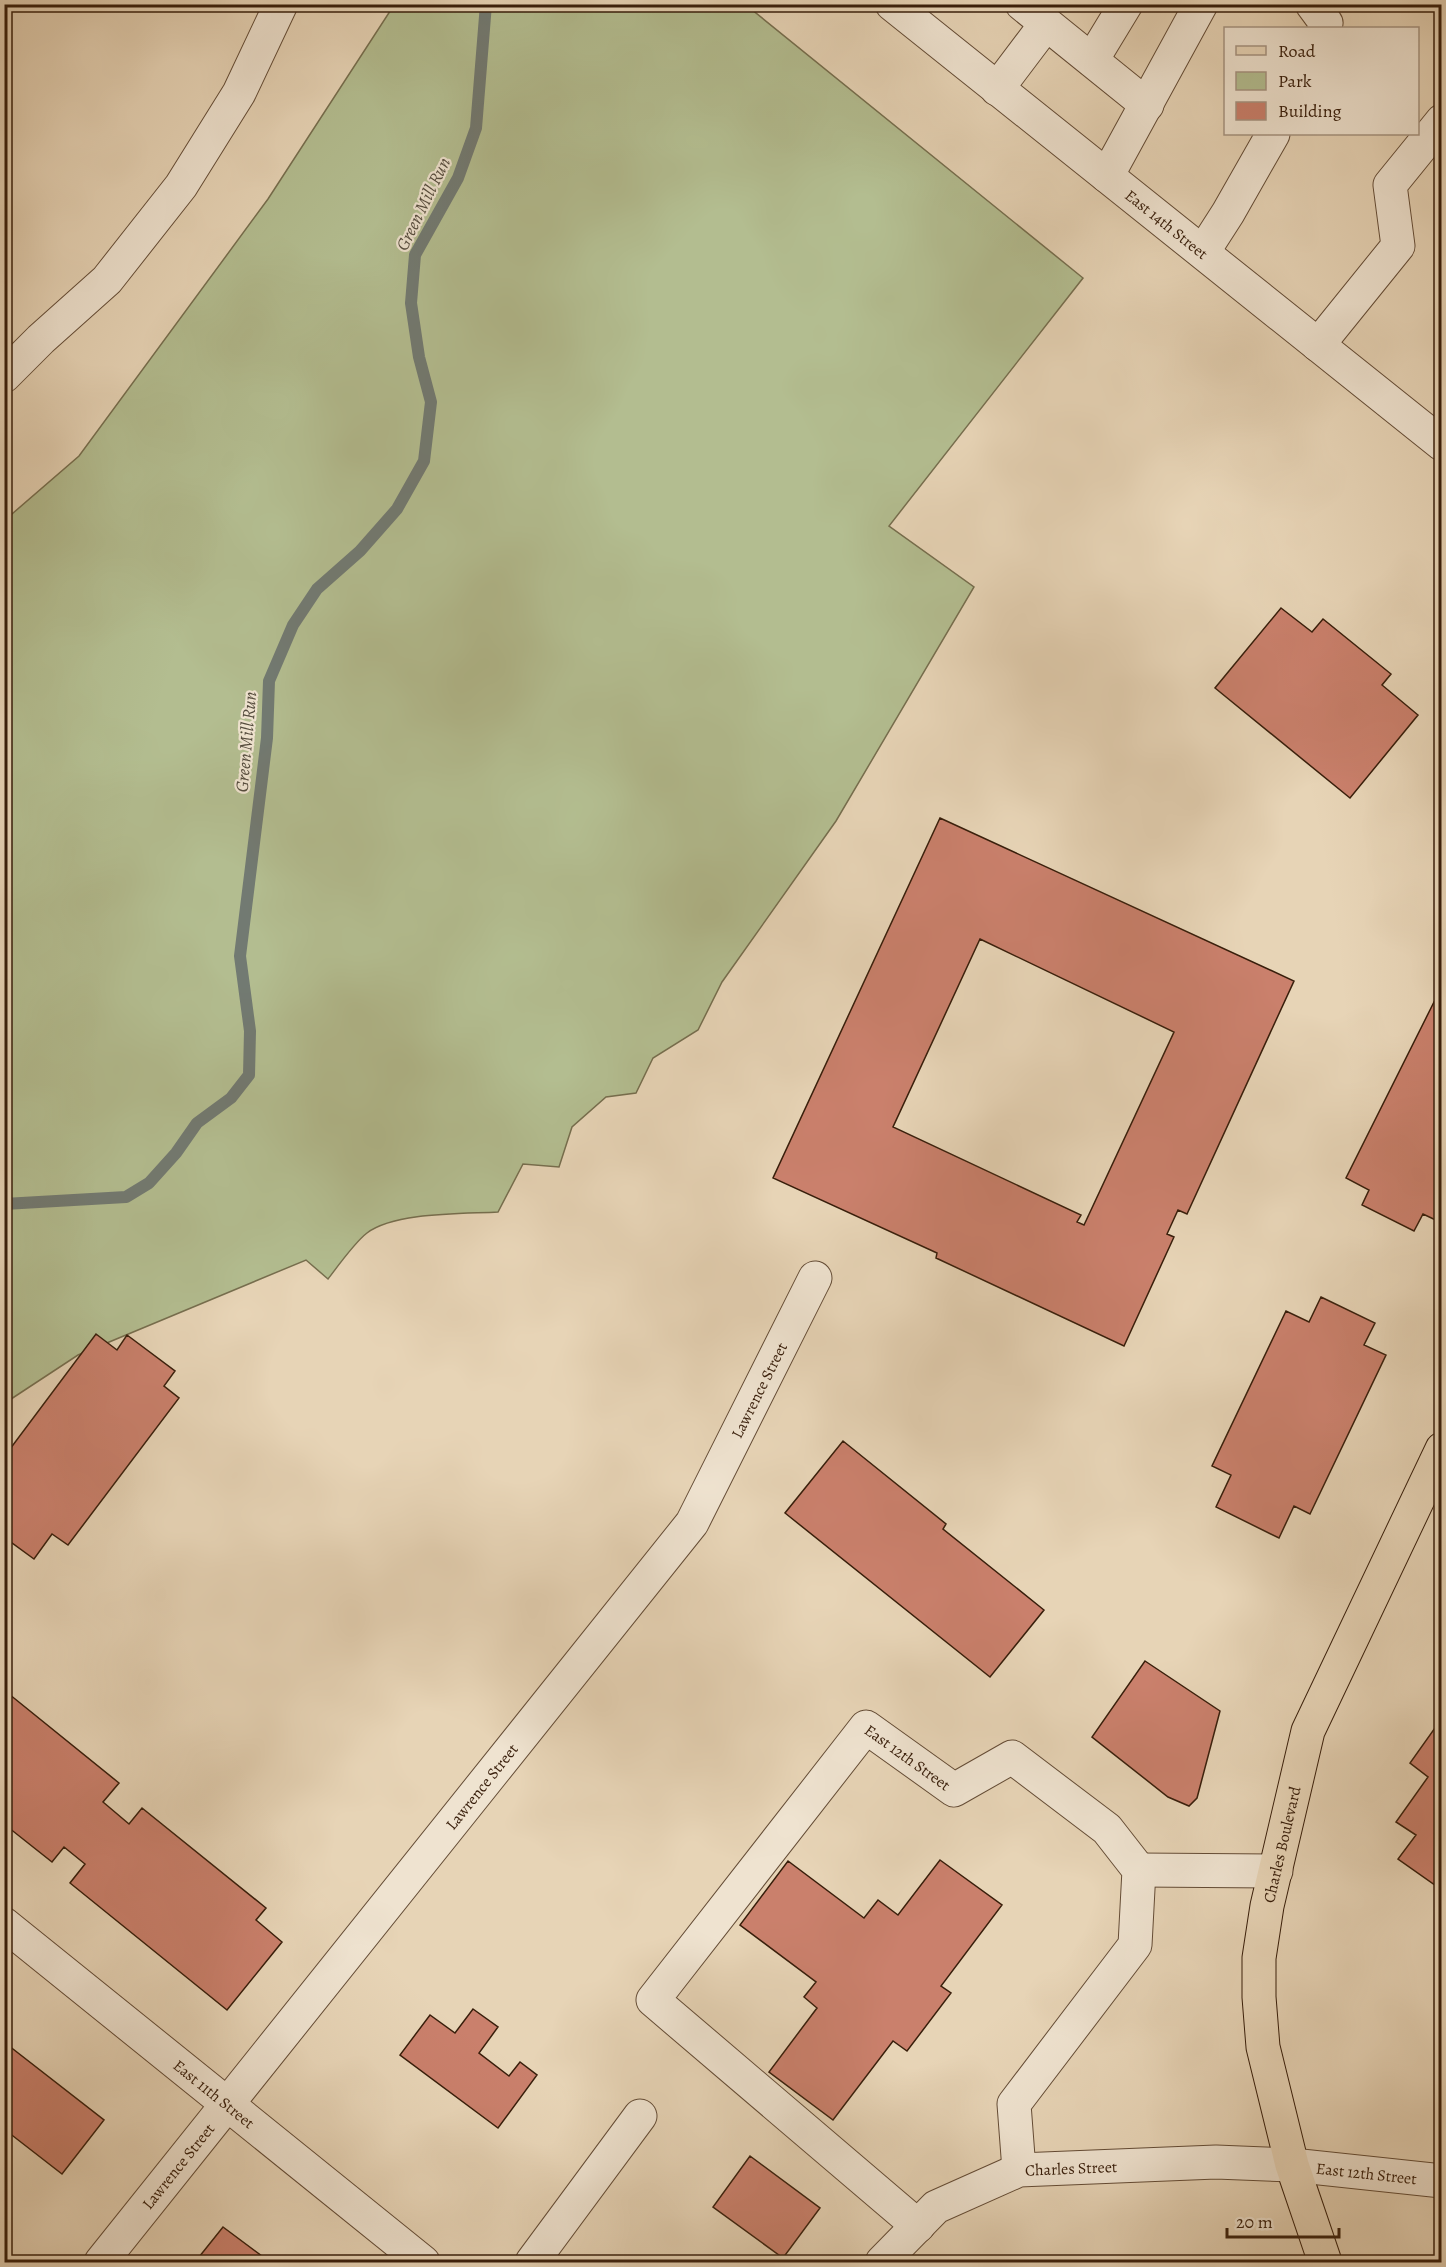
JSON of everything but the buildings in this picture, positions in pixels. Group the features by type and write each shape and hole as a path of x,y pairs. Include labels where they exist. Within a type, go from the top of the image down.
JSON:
{"main road":[{"name":"Charles Boulevard","path":"1325,2262 1292,2165 1263,2047 1259,1958 1267,1906 1308,1731 1442,1449"}],"street":[{"path":"4,376 41,339 107,280 181,186 239,93 281,4"},
{"name":"East 14th Street","path":"892,4 1442,444"},
{"path":"1092,60 1126,4"},
{"path":"1107,176 1201,4"},
{"path":"1312,4 1326,23 1324,27"},
{"path":"998,89 1025,49 1034,14 1147,105"},
{"path":"1318,345 1398,246 1390,185 1442,121"},
{"path":"1203,252 1273,135"},
{"name":"Lawrence Street","path":"101,2262 692,1523 815,1278"},
{"name":"East 12th Street","path":"918,2226 653,2000 866,1727 954,1790 1012,1757 1107,1829 1139,1870"},
{"path":"1019,2170 1014,2104 1135,1945 1139,1870 1276,1871"},
{"name":"East 11th Street","path":"4,1924 423,2262"},
{"path":"532,2262 639,2116"},
{"name":"Charles Street","path":"882,2262 936,2207 1019,2170 1216,2162 1292,2165"},
{"name":"East 12th Street","path":"1292,2165 1442,2181"}],"green space":[{"path":"394,5 746,5 1083,278 889,526 974,587 836,821 722,982 698,1030 653,1058 636,1093 606,1097 572,1127 559,1167 523,1164 498,1212 430,1215 379,1226 357,1242 328,1279 306,1260 78,1355 5,1403 5,520 79,456 268,199"}],"waterway":[{"name":"Green Mill Run","path":"4,1204 126,1197 149,1183 176,1153 197,1123 231,1098 249,1075 250,1031 240,956 267,738 269,681 293,625 317,589 360,551 397,509 424,461 431,402 419,357 411,303 415,255 458,178 476,128 486,4"}]}
